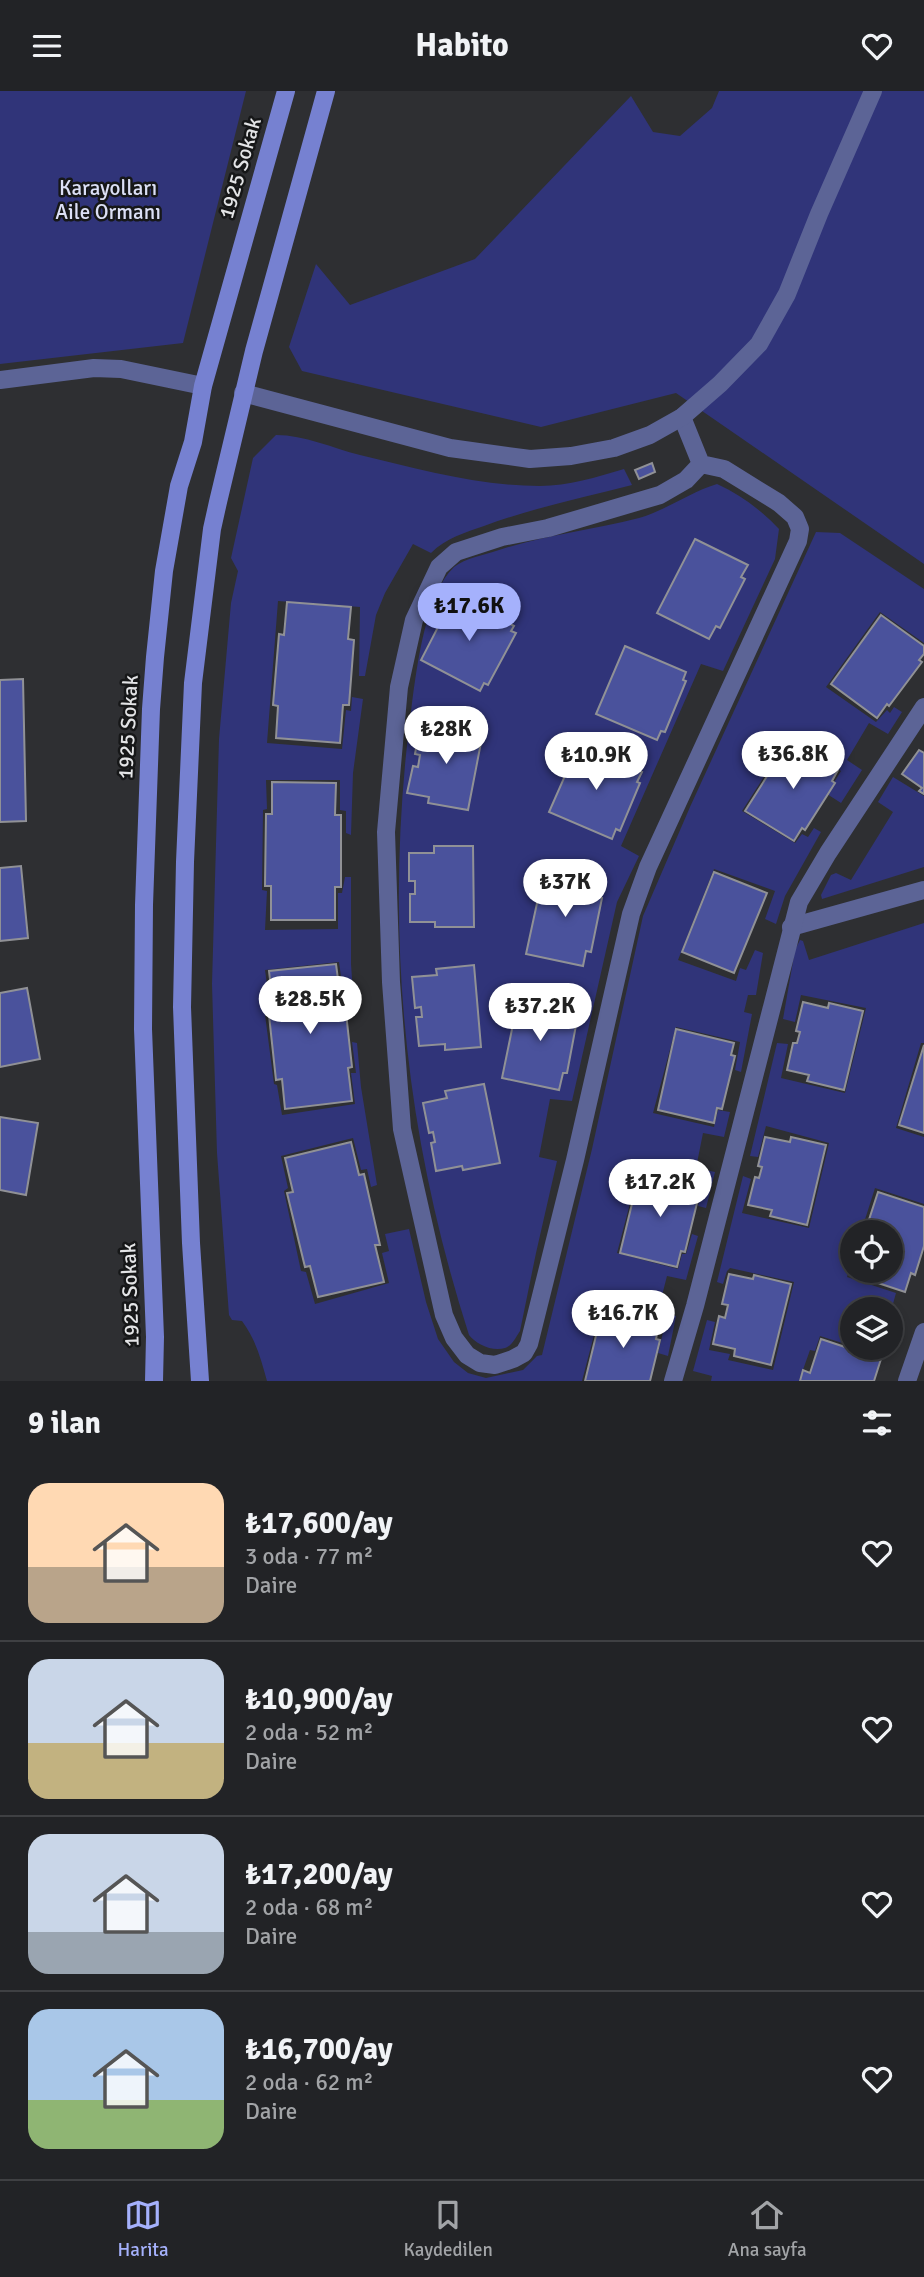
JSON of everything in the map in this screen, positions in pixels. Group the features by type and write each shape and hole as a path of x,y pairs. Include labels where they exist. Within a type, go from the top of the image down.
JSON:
{"main road":[{"name":"1925 Sokak","path":"154,1381 155,1337 143,1029 151,709 164,571 179,486 193,442 203,386 286,91"},
{"path":"200,1381 191,1243 182,1007 193,684 212,529 243,393 326,91"}],"street":[{"path":"243,393 450,448 530,459 572,456 614,448 650,435 682,417 720,384 759,344 787,294 873,91"},
{"path":"0,380 94,368 121,369 203,386"},
{"path":"682,417 701,464"},
{"path":"701,464 724,469 779,503 794,517 800,529 797,541 648,867 631,914 575,1160 528,1344 524,1353 513,1359 495,1365 480,1363 458,1346 444,1315 402,1129 391,982 386,832 398,687 414,620 439,567 456,552 660,495 686,480 701,464"},
{"path":"673,1381 695,1306 799,902 924,707"},
{"path":"791,927 924,890"},
{"path":"907,1381 924,1332"}],"green space":[{"name":"Karayolları Aile Ormanı","path":"0,91 246,91 183,343 0,364"},
{"path":"719,91 924,91 924,564 676,393 541,427 302,371 289,347 316,264 350,305 475,259 631,96 653,132 680,136 712,108"},
{"path":"276,435 308,439 360,455 471,480 540,486 582,481 624,469 632,485 502,520 443,543 431,553 413,544 385,593 376,615 365,676 359,676 360,607 278,601 267,743 342,749 346,710 351,711 352,697 363,699 353,773 351,835 346,833 346,811 340,810 340,780 266,780 262,890 267,891 265,930 338,929 338,893 342,893 345,877 351,877 354,1009 349,1009 347,991 343,991 339,962 265,970 269,999 264,1007 274,1084 277,1085 282,1115 355,1104 351,1073 356,1073 352,1042 357,1043 361,1087 377,1185 371,1187 367,1169 361,1170 353,1138 281,1156 288,1188 284,1191 301,1271 306,1272 315,1304 389,1283 382,1253 389,1251 385,1234 409,1229 426,1302 438,1339 454,1362 468,1373 486,1378 523,1370 537,1356 542,1355 592,1149 643,916 816,532 840,533 924,589 924,643 880,612 826,687 876,722 887,710 890,713 894,707 902,712 888,734 869,723 847,760 862,770 841,803 827,794 841,771 789,738 742,811 795,843 802,834 808,837 814,828 821,832 785,896 776,924 765,919 775,891 714,869 678,960 736,981 740,968 746,970 755,950 763,953 756,995 748,995 744,1012 752,1014 741,1072 735,1070 740,1042 676,1027 653,1113 714,1127 718,1110 730,1112 724,1137 703,1133 696,1168 715,1172 706,1208 698,1206 703,1184 639,1169 617,1253 678,1269 692,1234 698,1236 686,1280 667,1276 658,1311 676,1316 668,1356 658,1353 665,1324 601,1308 582,1381 267,1381 258,1350 247,1328 242,1321 232,1320 229,1315 217,1153 212,984 219,739 231,603 238,571 231,558 253,458"},
{"path":"717,484 750,503 779,529 775,559 723,671 701,664 621,846 639,856 617,902 572,1101 550,1099 539,1157 557,1161 520,1331 507,1347 490,1348 469,1335 446,1257 428,1179 404,1022 399,864 403,784 424,631 444,579 454,567 464,561 534,540 639,518"},
{"path":"893,777 924,796 924,867 822,899 821,895 831,875 836,873 851,880 893,812 878,802"},
{"path":"924,923 924,1043 921,1043 896,1128 924,1137 924,1204 875,1188 865,1220 840,1220 840,1283 865,1283 896,1293 895,1297 840,1297 840,1342 820,1336 815,1351 810,1350 799,1381 711,1381 712,1376 693,1371 707,1320 715,1322 709,1350 730,1354 728,1360 773,1370 794,1282 730,1268 723,1284 717,1282 743,1176 751,1179 742,1213 809,1228 829,1143 766,1126 758,1157 750,1156 777,1043 788,1044 781,1078 845,1093 866,1008 801,995 795,1022 783,1019 795,950 800,940 803,941 809,960"}],"building":[{"path":"652,463 655,472 639,479 635,470"},
{"path":"695,539 748,565 741,577 745,579 720,628 716,626 709,639 657,613"},
{"path":"455,594 514,626 511,631 516,633 488,685 484,683 480,691 421,660"},
{"path":"287,602 351,607 348,639 354,640 349,705 343,705 340,743 276,738 278,706 273,705 279,634 284,635"},
{"path":"881,615 924,646 924,654 919,660 922,662 877,718 831,684"},
{"path":"625,646 686,672 683,680 686,681 665,732 661,731 657,740 596,714"},
{"path":"23,679 26,821 0,822 0,680"},
{"path":"447,725 483,732 468,810 428,803 429,797 407,793 413,766 418,767 420,755 415,754 420,727 446,731"},
{"path":"790,740 838,770 832,781 835,783 805,830 802,828 794,841 745,811"},
{"path":"579,744 642,772 620,831 616,829 612,839 549,812"},
{"path":"919,750 924,753 924,794 919,791 922,788 902,774"},
{"path":"272,782 336,783 335,815 341,815 341,887 335,887 335,920 271,920 271,886 265,886 266,814 272,814"},
{"path":"434,846 473,846 474,927 435,927 435,922 410,922 410,894 415,894 415,881 409,881 409,853 434,853"},
{"path":"21,866 28,938 0,941 0,868"},
{"path":"544,871 601,883 598,897 602,898 591,952 586,951 583,966 526,954"},
{"path":"714,872 767,893 734,973 682,952"},
{"path":"336,964 340,995 344,995 352,1067 348,1068 352,1101 285,1109 282,1079 276,1080 268,1006 273,1005 269,971"},
{"path":"474,965 481,1047 445,1050 445,1044 419,1046 416,1017 422,1017 421,1007 415,1008 412,977 437,975 436,969"},
{"path":"27,988 40,1059 0,1067 0,993"},
{"path":"519,995 576,1006 573,1019 577,1020 567,1073 563,1073 559,1090 502,1078"},
{"path":"803,1002 828,1008 829,1003 863,1011 844,1090 807,1081 809,1075 787,1070 793,1043 797,1043 800,1032 796,1031"},
{"path":"676,1029 734,1043 731,1055 735,1056 722,1109 717,1108 714,1123 658,1110"},
{"path":"924,1045 924,1133 899,1125"},
{"path":"484,1084 500,1163 463,1170 462,1166 436,1171 431,1143 435,1142 433,1132 429,1133 423,1103 447,1098 445,1091"},
{"path":"0,1117 38,1123 26,1195 0,1190"},
{"path":"765,1137 790,1142 791,1137 826,1145 807,1225 770,1216 772,1210 748,1205 755,1177 759,1178 762,1167 758,1166"},
{"path":"351,1142 359,1175 364,1174 380,1245 375,1245 384,1282 318,1297 310,1266 305,1267 287,1193 293,1192 285,1158"},
{"path":"640,1171 698,1185 695,1198 698,1199 685,1252 681,1251 677,1267 620,1253"},
{"path":"878,1192 924,1207 924,1246 915,1275 911,1273 905,1292 878,1283 903,1283 903,1220 869,1220"},
{"path":"729,1274 753,1279 754,1275 791,1284 771,1365 734,1356 735,1349 713,1344 719,1316 725,1318 728,1305 722,1304"},
{"path":"602,1311 659,1325 656,1339 660,1340 650,1381 585,1381"},
{"path":"821,1339 840,1345 840,1360 881,1360 874,1381 800,1381 803,1370 810,1373"}]}
